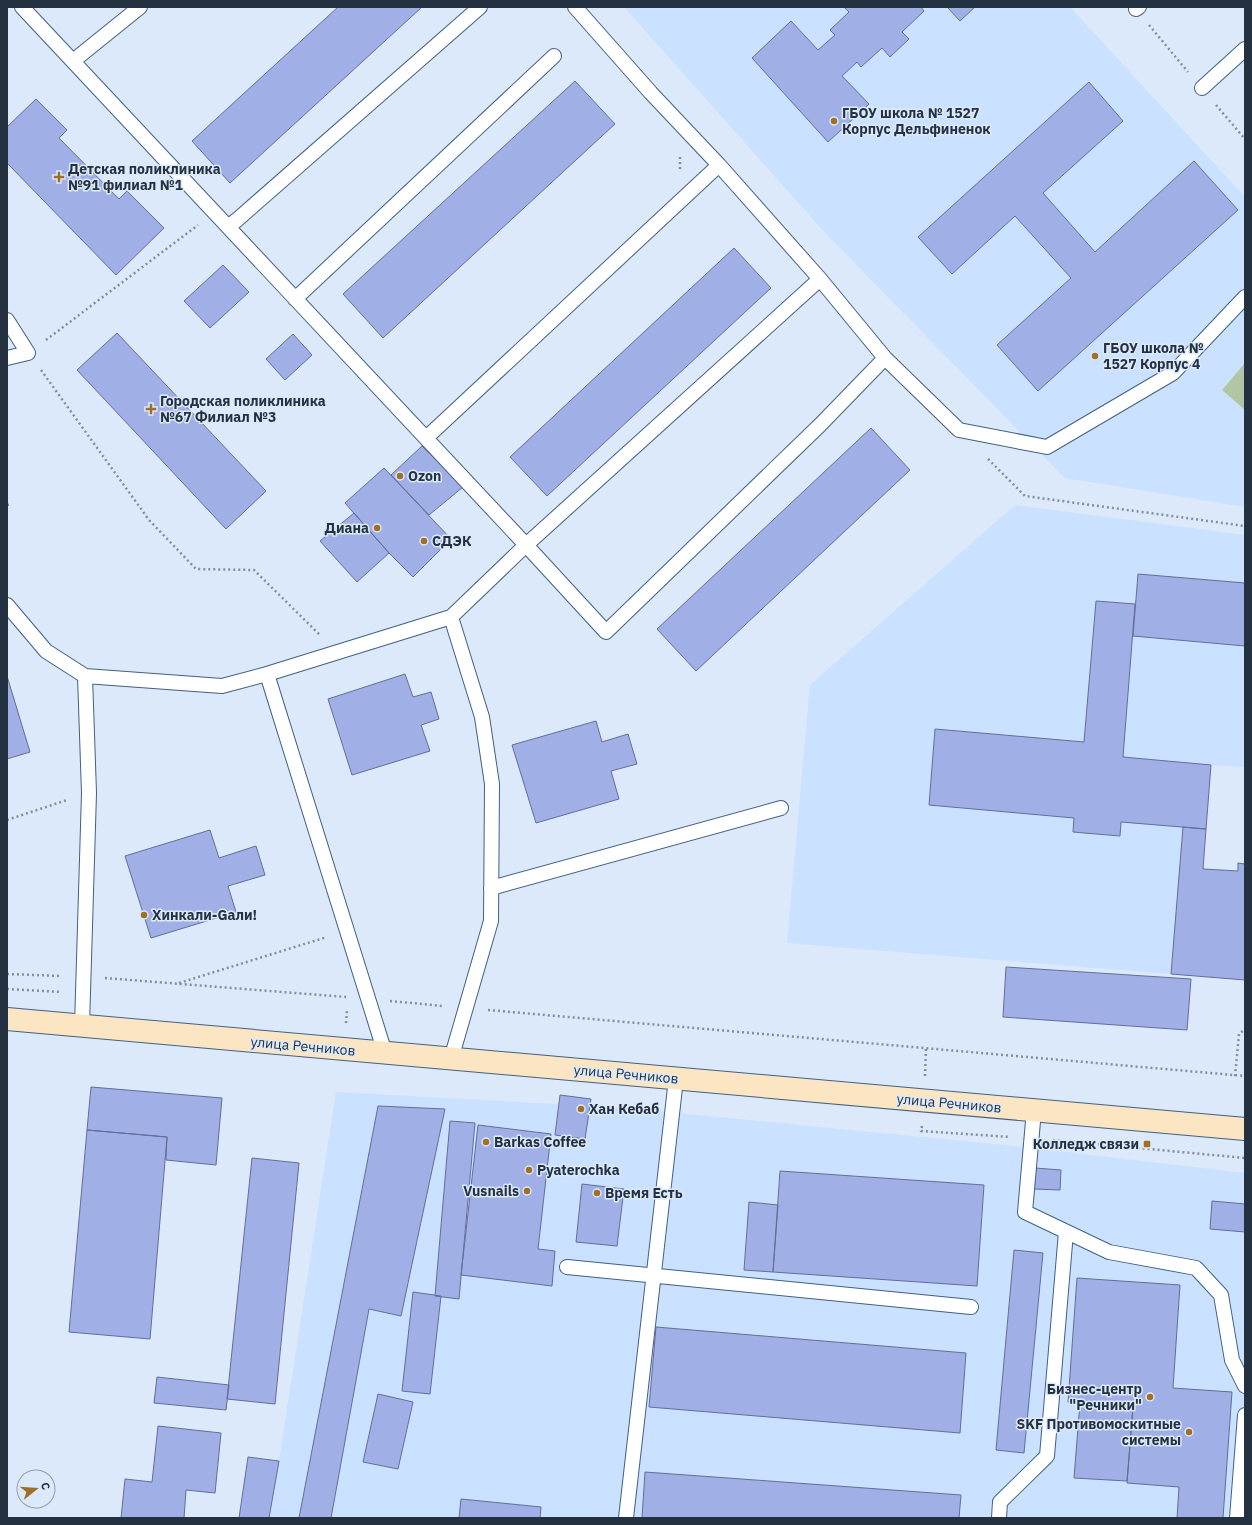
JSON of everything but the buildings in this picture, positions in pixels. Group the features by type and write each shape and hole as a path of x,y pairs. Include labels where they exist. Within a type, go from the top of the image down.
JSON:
{"street":[{"name":"улица Речников","path":"7,1019 1245,1129"}],"lane":[{"path":"22,7 606,632 820,424 885,358"},
{"path":"73,61 140,7"},
{"path":"228,227 238,220 480,7"},
{"path":"575,7 680,124 719,165 820,279 885,358 959,430 1047,448 1173,373 1245,296"},
{"path":"1202,88 1245,49"},
{"path":"295,299 554,56"},
{"path":"426,438 719,165"},
{"path":"7,605 46,651 85,676 222,686 267,674 451,617 526,545 820,279"},
{"path":"7,320 28,353 7,358"},
{"path":"451,617 482,718 492,784 490,921 451,1059"},
{"path":"267,674 386,1053"},
{"path":"82,1026 89,793 85,676"},
{"path":"491,888 781,808"},
{"path":"626,1518 676,1079"},
{"path":"1034,1110 1025,1212 1109,1252 1196,1268 1221,1295 1232,1360 1245,1386"},
{"path":"999,1518 1000,1502 1047,1456 1066,1232"},
{"path":"567,1267 971,1307"},
{"path":"1237,1518 1245,1415"}],"path":[{"path":"680,124 680,201"},
{"path":"214,212 28,353 149,520 196,569 254,570 338,652"},
{"path":"986,458 1025,496 1245,526"},
{"path":"7,505 12,504"},
{"path":"7,820 89,793"},
{"path":"177,984 347,931"},
{"path":"7,974 83,976 368,999 1245,1076"},
{"path":"7,989 83,993"},
{"path":"1235,1076 1239,1034 1245,1029"}],"shaded area":[{"name":"ГБОУ школа № 1527 Корпус 4","path":"624,7 1070,7 1245,197 1245,507 1065,478 826,234"},
{"path":"1015,505 1245,535 1245,767 1211,765 1203,868 1237,871 1238,863 1245,864 1245,980 787,943 810,685"},
{"path":"336,1092 627,1108 1022,1147 1245,1173 1245,1518 239,1518 279,1461"}],"green space":[{"path":"1245,363 1245,410 1222,390"}],"place":[{"name":"ГБОУ школа № 1527 Корпус Дельфиненок","path":"834,121"},
{"name":"Детская поликлиника №91 филиал №1","path":"59,177"},
{"name":"ГБОУ школа № 1527 Корпус 4","path":"1095,356"},
{"name":"Городская поликлиника №67 Филиал №3","path":"151,409"},
{"name":"Ozon","path":"400,476"},
{"name":"Диана","path":"377,528"},
{"name":"СДЭК","path":"424,541"},
{"name":"Хинкали-Gали!","path":"144,915"},
{"name":"Хан Кебаб","path":"581,1109"},
{"name":"Barkas Coffee","path":"486,1142"},
{"name":"Колледж связи","path":"1147,1144"},
{"name":"Pyaterochka","path":"529,1170"},
{"name":"Vusnails","path":"527,1191"},
{"name":"Время Есть","path":"597,1193"},
{"name":"Бизнес-центр \"Речники\"","path":"1150,1397"},
{"name":"SKF Противомоскитные системы","path":"1189,1432"}]}
